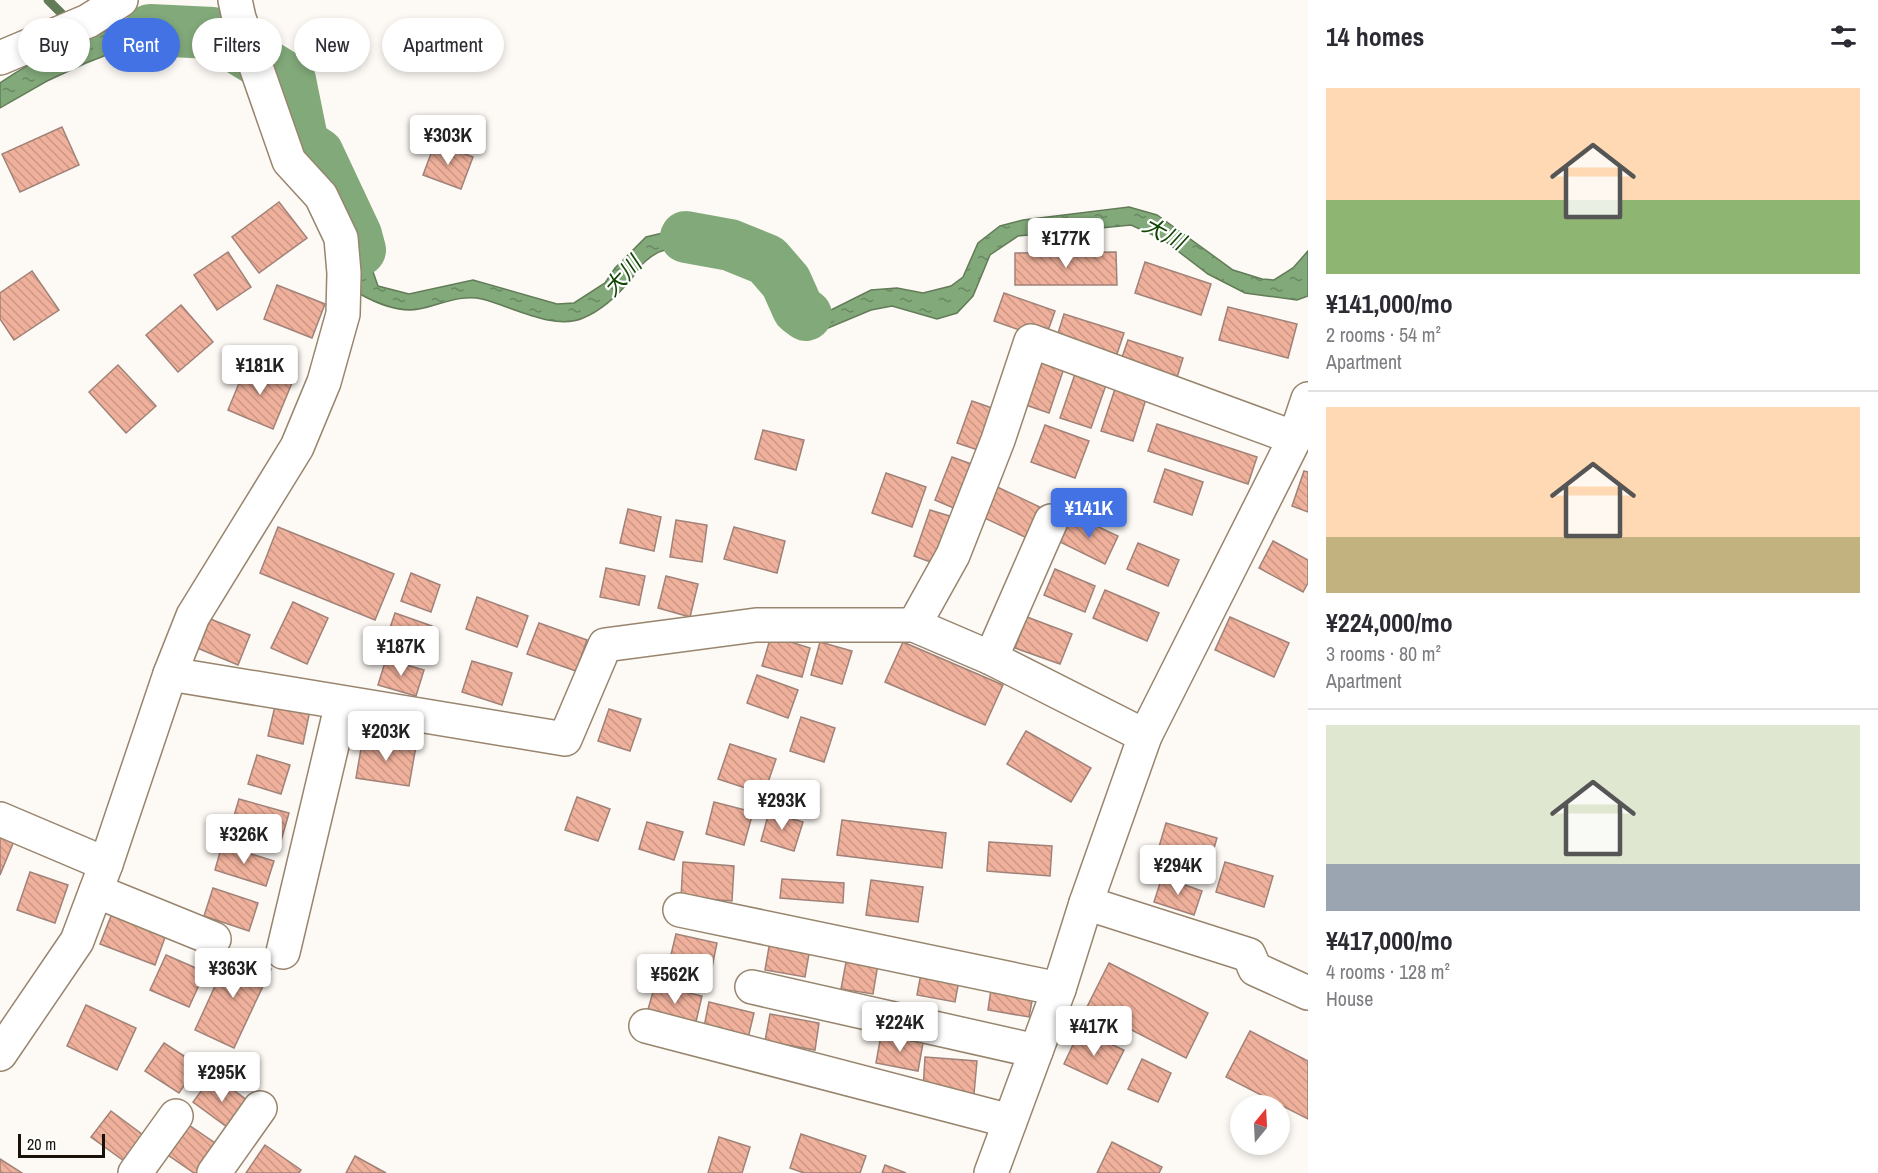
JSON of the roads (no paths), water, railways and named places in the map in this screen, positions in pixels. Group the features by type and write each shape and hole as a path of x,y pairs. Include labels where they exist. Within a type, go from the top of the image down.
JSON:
{"street":[{"path":"0,58 88,21 121,0"},
{"path":"0,1054 77,941 101,878 170,674 193,616 297,447 324,382 343,314 344,273 341,238 321,196 289,161 239,18 235,0"},
{"path":"914,625 953,555 998,440 1031,341 1295,438"},
{"path":"991,1173 1059,988 1086,903 1145,736 1295,438 1308,399"},
{"path":"991,658 1051,521"},
{"path":"170,674 565,740 605,645 756,625 914,625 991,658 1145,736"},
{"path":"283,952 342,703"},
{"path":"0,819 101,878 214,939"},
{"path":"1086,903 1248,955 1255,969 1308,993"},
{"path":"680,910 1059,988"},
{"path":"752,987 1036,1052"},
{"path":"646,1026 1010,1121"},
{"path":"214,1173 261,1108"},
{"path":"135,1173 176,1116"}],"water":[{"path":"180,23 192,23 192,44 180,44"},
{"path":"102,32 102,57 90,61 90,36"},
{"path":"282,67 297,77 311,139 322,145 316,165 296,156 273,72 282,72"},
{"path":"66,72 0,108 0,83 15,73"},
{"path":"345,192 378,286 409,294 473,280 557,304 574,303 605,283 615,268 646,237 667,232 696,231 757,248 751,266 698,249 671,248 658,252 645,262 622,290 604,306 590,315 572,321 546,320 474,298 403,310 380,304 358,293 337,210"},
{"path":"1129,207 1157,215 1233,270 1262,279 1274,280 1293,268 1308,251 1308,296 1297,300 1245,293 1208,274 1162,239 1131,225 1018,236 990,255 973,296 957,313 937,319 892,306 871,310 821,331 801,327 786,311 760,267 766,251 790,281 809,314 821,315 871,290 897,288 923,293 951,286 963,277 978,243 1000,226 1023,220"}],"waterway":[{"path":"48,0 66,18"},
{"name":"大川","path":"180,31 213,33 290,80 303,144 318,154 356,235 360,250"},
{"name":"大川","path":"686,237 730,245 767,260 786,282 798,309 806,315"}]}
